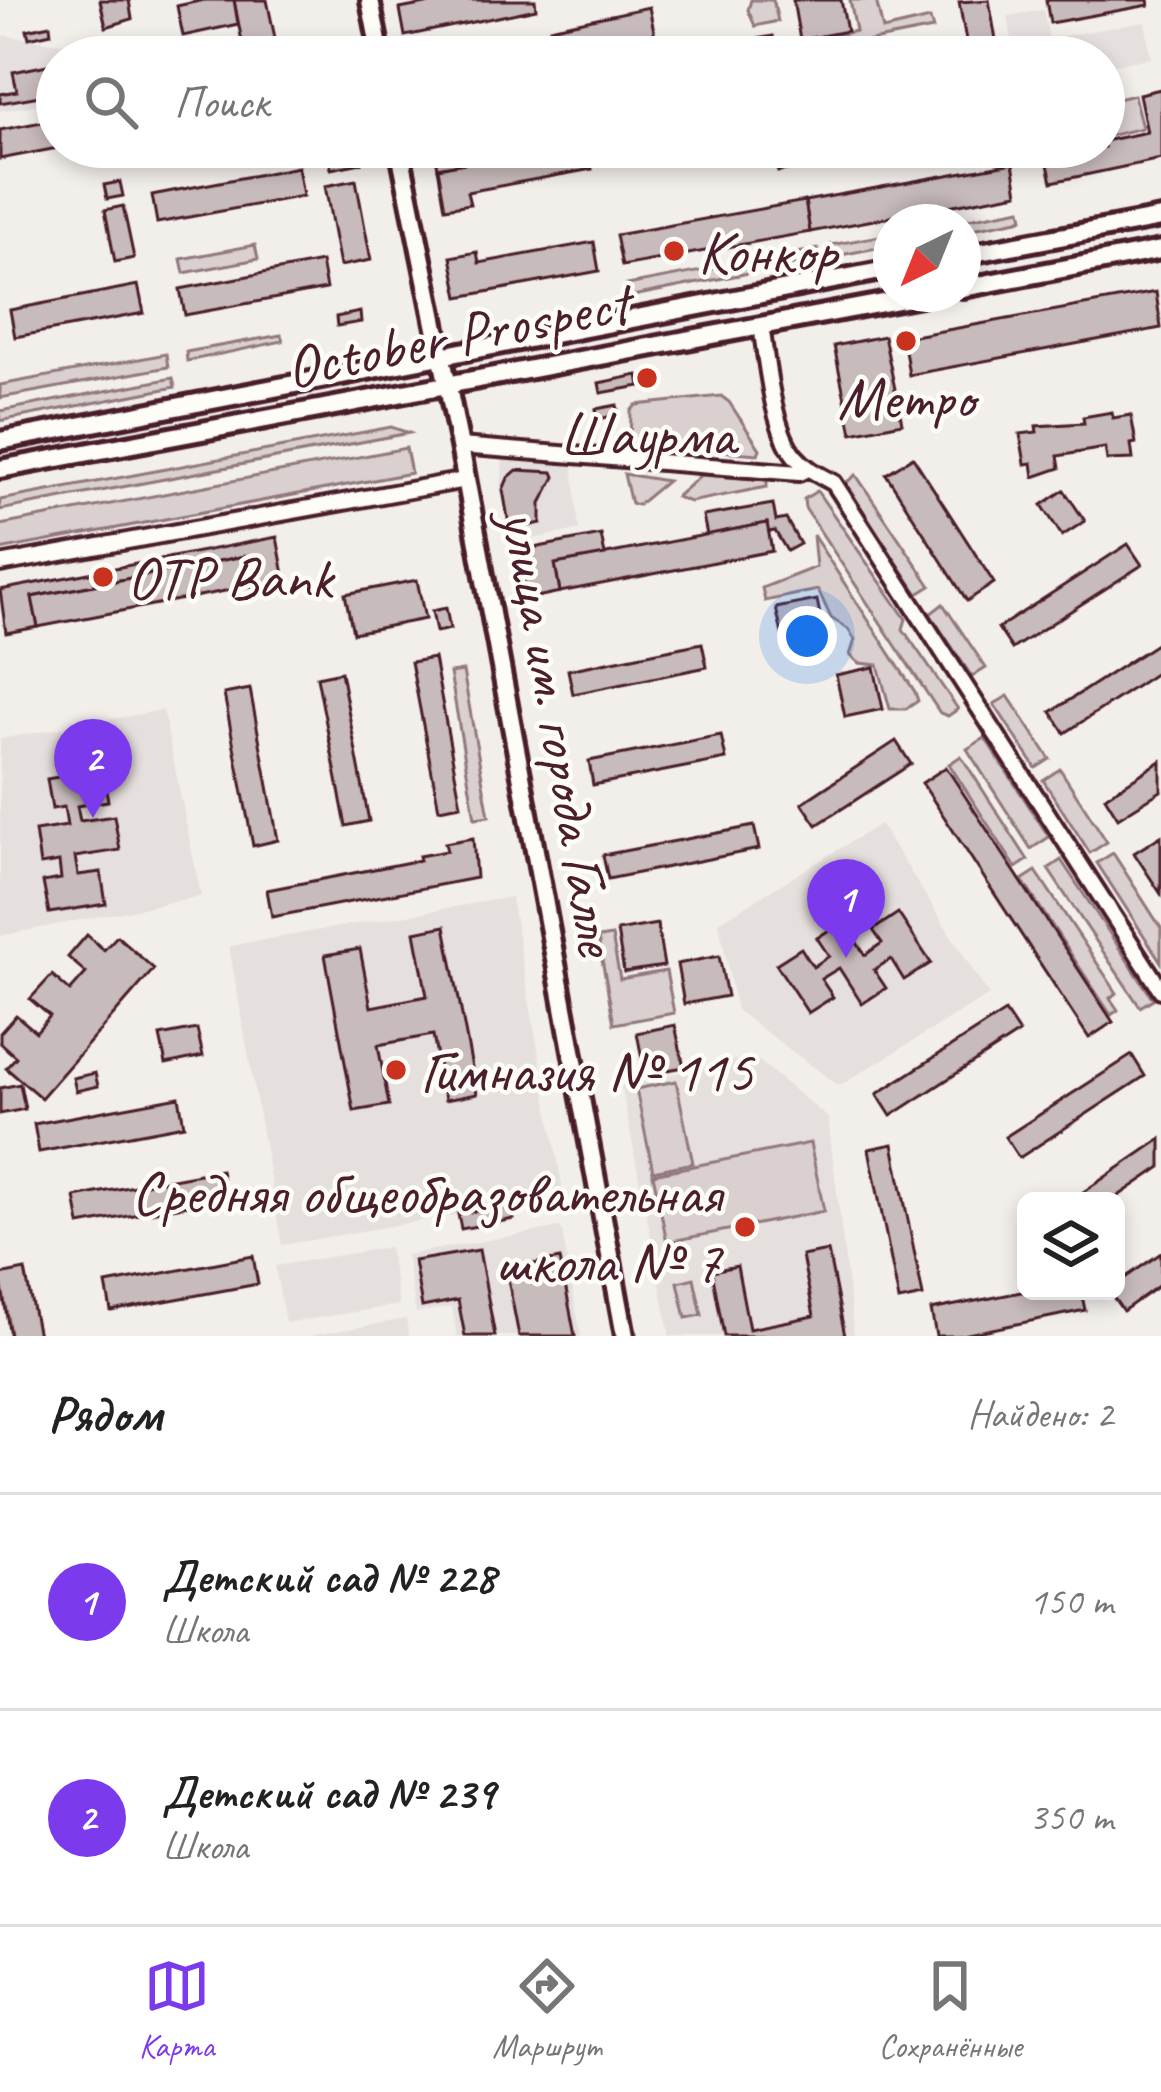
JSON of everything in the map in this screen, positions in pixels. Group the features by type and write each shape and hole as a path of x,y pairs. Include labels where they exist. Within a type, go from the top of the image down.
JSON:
{"main road":[{"path":"370,0 377,36"},
{"name":"улица им. города Галле","path":"403,168 460,446 625,1336"},
{"path":"981,252 1161,218"},
{"path":"981,285 1161,250"},
{"name":"October Prospect","path":"0,441 873,271"},
{"name":"October Prospect","path":"0,469 873,305"},
{"path":"599,323 606,355"},
{"path":"284,387 289,414"}],"street":[{"path":"761,326 791,452 807,469 834,483 1161,990"},
{"path":"460,446 778,472 807,469"},
{"path":"0,565 465,480"}],"shaded area":[{"path":"751,0 773,0 778,21 755,26 748,10"},
{"path":"850,0 876,0 883,30 930,19 933,29 897,36 831,36 856,31"},
{"path":"1043,10 1049,36 1011,36 1008,16"},
{"path":"1145,22 1151,58 1125,62 1125,36 1061,36"},
{"path":"0,35 36,40 36,105 0,111"},
{"path":"1134,95 1142,128 1125,132 1125,97"},
{"path":"1021,209 1023,218 981,227 981,217"},
{"path":"873,237 873,249 836,256 830,245"},
{"path":"255,245 258,259 184,273 181,259"},
{"path":"818,249 819,258 814,260 633,296 627,285"},
{"path":"281,335 283,341 187,361 186,352"},
{"path":"166,354 168,367 0,398 0,385"},
{"path":"173,378 175,387 0,421 0,411"},
{"path":"721,396 760,449 758,454 630,444 631,411 636,405"},
{"path":"391,427 409,433 0,510 0,500"},
{"path":"406,448 411,473 0,550 0,525"},
{"path":"503,458 573,467 579,530 511,543 501,489"},
{"path":"624,474 667,481 638,505 631,504"},
{"path":"701,475 767,480 767,487 690,502 676,497"},
{"path":"856,475 931,586 918,594 844,484"},
{"path":"817,491 906,619 903,629 958,709 948,716 940,713 805,508 804,499"},
{"path":"813,535 915,692 918,701 906,709 890,709 878,665 859,663 850,655 855,640 831,618 818,590 765,601 762,588 816,567"},
{"path":"943,604 986,668 972,677 930,614"},
{"path":"463,671 489,816 475,818 450,673"},
{"path":"1008,696 1050,759 1036,768 994,704"},
{"path":"163,710 201,896 0,936 0,739"},
{"path":"985,738 1049,837 1031,849 967,749"},
{"path":"961,756 1028,860 1016,868 949,764"},
{"path":"1060,769 1107,842 1090,853 1043,780"},
{"path":"880,824 989,995 839,1086 736,1010 719,922"},
{"path":"1113,853 1161,928 1161,962 1097,863"},
{"path":"1061,860 1153,999 1140,1007 1048,869"},
{"path":"1036,871 1117,993 1110,998 1118,1010 1111,1015 1022,880"},
{"name":"Гимназия № 115","path":"511,897 564,1196 282,1245 229,946"},
{"path":"612,936 620,979 666,971 674,1013 614,1024 598,938"},
{"name":"Средняя общеобразовательная школа № 7","path":"753,1056 828,1118 854,1336 670,1336 621,1085"},
{"path":"676,1081 693,1163 653,1171 636,1089"},
{"path":"810,1143 824,1211 667,1242 653,1174"},
{"path":"561,1227 581,1336 457,1336 452,1307 416,1313 406,1255"},
{"path":"389,1247 399,1305 285,1323 275,1266"},
{"path":"694,1278 702,1315 686,1318 678,1282"},
{"path":"406,1319 409,1336 308,1336"}],"building":[{"path":"100,0 129,0 132,19 106,27"},
{"path":"234,0 267,0 275,36 241,36"},
{"path":"234,0 238,24 183,36 177,6"},
{"path":"446,0 535,0 536,9 405,36 400,9"},
{"path":"793,0 841,0 847,31 799,36"},
{"path":"989,0 995,36 965,36 959,2"},
{"path":"1046,0 1148,0 1149,5 1050,23"},
{"path":"649,7 655,36 551,36 550,28"},
{"path":"50,25 51,33 29,38 27,30"},
{"path":"36,67 36,97 0,103 0,94 17,91 13,72"},
{"path":"1161,89 1161,159 1125,167 1125,137 1147,132 1139,94"},
{"path":"36,123 36,152 0,159 0,130"},
{"path":"298,168 303,196 157,223 152,195"},
{"path":"438,168 592,168 467,192 470,204 445,208"},
{"path":"986,168 1014,168 1018,193 959,204 873,204 873,220 810,232 805,201"},
{"path":"1049,168 1118,168 1052,182"},
{"path":"356,180 371,260 340,266 325,186"},
{"path":"120,182 123,196 107,199 104,185"},
{"path":"805,201 810,232 622,266 616,235"},
{"path":"123,206 134,258 115,262 105,210"},
{"path":"594,242 599,271 459,297 451,257 477,252 479,263"},
{"path":"321,262 326,289 185,315 180,289"},
{"path":"138,285 144,313 15,337 10,310"},
{"path":"1156,292 1161,328 909,375 903,338"},
{"path":"360,312 361,322 337,326 336,317"},
{"path":"884,336 902,423 852,433 834,346"},
{"path":"638,375 640,386 601,393 599,383"},
{"path":"617,405 619,415 598,419 596,409"},
{"path":"1112,412 1113,418 1131,415 1136,443 1131,444 1133,459 1107,460 1105,448 1058,456 1060,468 1034,477 1032,463 1025,464 1020,434 1037,432 1036,426 1084,423 1083,417"},
{"path":"913,457 994,583 967,601 886,474"},
{"path":"517,470 553,472 555,477 541,503 541,523 510,530 503,490"},
{"path":"1064,490 1085,521 1062,536 1042,505"},
{"path":"773,504 776,521 786,519 800,544 787,551 775,531 768,532 767,523 707,535 703,516"},
{"path":"767,523 772,551 560,592 555,564"},
{"path":"601,535 605,555 555,564 560,592 527,599 518,551"},
{"path":"277,537 285,580 251,586 245,556 32,597 38,627 6,633 0,590"},
{"path":"1128,544 1142,565 1012,649 998,628"},
{"path":"245,556 251,586 38,627 32,597"},
{"path":"417,580 425,619 353,633 345,594"},
{"path":"817,600 825,639 785,647 776,608"},
{"path":"446,608 450,629 436,632 432,611"},
{"path":"1161,641 1161,670 1065,733 1051,712"},
{"path":"702,643 707,667 573,694 568,670"},
{"path":"434,658 461,805 439,809 411,662"},
{"path":"874,667 883,709 845,717 836,675"},
{"path":"341,672 369,821 346,826 317,677"},
{"path":"250,689 278,840 253,846 224,694"},
{"path":"721,735 726,759 593,785 589,761"},
{"path":"896,741 911,764 817,825 802,803"},
{"path":"1161,761 1161,791 1118,818 1105,797"},
{"path":"946,767 1113,1022 1089,1038 922,783"},
{"path":"103,769 108,801 77,806 80,821 114,816 120,850 75,857 78,875 101,872 106,904 49,913 43,882 61,879 59,862 40,865 35,831 67,826 64,807 52,809 47,779"},
{"path":"754,826 759,849 608,879 603,855"},
{"path":"1161,836 1161,894 1134,853"},
{"path":"473,838 476,878 272,917 267,890 420,860 419,856 447,851 445,843"},
{"path":"898,913 931,963 904,980 891,959 874,970 886,988 862,1004 839,968 821,979 833,997 808,1013 776,964 801,948 813,967 829,956 817,938 843,921 865,955 882,943 873,930"},
{"path":"657,924 664,966 624,972 617,931"},
{"path":"445,926 477,1094 445,1100 433,1035 378,1045 389,1105 354,1111 325,955 360,949 371,1007 427,996 415,932"},
{"path":"87,935 104,950 117,936 154,969 41,1098 6,1068 16,1057 0,1043 0,1033 16,1015 36,1032 50,1016 30,999 52,975 70,991 86,973 68,957"},
{"path":"719,956 727,996 684,1004 677,964"},
{"path":"1005,1012 1019,1033 891,1116 877,1094"},
{"path":"675,1025 684,1067 645,1074 637,1033"},
{"path":"197,1029 203,1056 166,1064 160,1036"},
{"path":"1132,1055 1145,1076 1019,1158 1005,1137"},
{"path":"95,1073 98,1086 76,1091 73,1078"},
{"path":"20,1084 25,1109 0,1114 0,1088"},
{"path":"179,1097 184,1125 39,1152 34,1124"},
{"path":"1161,1139 1161,1167 1124,1192 1083,1192"},
{"path":"893,1144 923,1296 899,1301 869,1149"},
{"path":"221,1170 226,1198 80,1225 75,1197"},
{"path":"512,1205 514,1219 461,1229 458,1214"},
{"path":"479,1250 495,1336 465,1336 458,1300 422,1307 414,1261"},
{"path":"828,1251 845,1336 724,1336 712,1271 737,1266 749,1329 814,1316 802,1256"},
{"path":"1161,1253 1161,1284 1123,1311 1115,1300 1125,1300 1125,1278"},
{"path":"253,1256 258,1284 111,1311 106,1284"},
{"path":"560,1259 575,1336 519,1336 506,1269"},
{"path":"25,1270 38,1336 10,1336 0,1275"},
{"path":"1017,1293 1017,1300 1083,1300 1085,1310 958,1336 936,1336 931,1310"}],"place":[{"name":"Конкор","path":"674,251"},
{"name":"Метро","path":"906,341"},
{"name":"Шаурма","path":"647,378"},
{"name":"OTP Bank","path":"103,577"},
{"name":"Детский сад № 239","path":"93,818"},
{"name":"Детский сад № 228","path":"846,958"},
{"name":"Гимназия № 115","path":"396,1070"},
{"name":"Средняя общеобразовательная школа № 7","path":"745,1227"}]}
